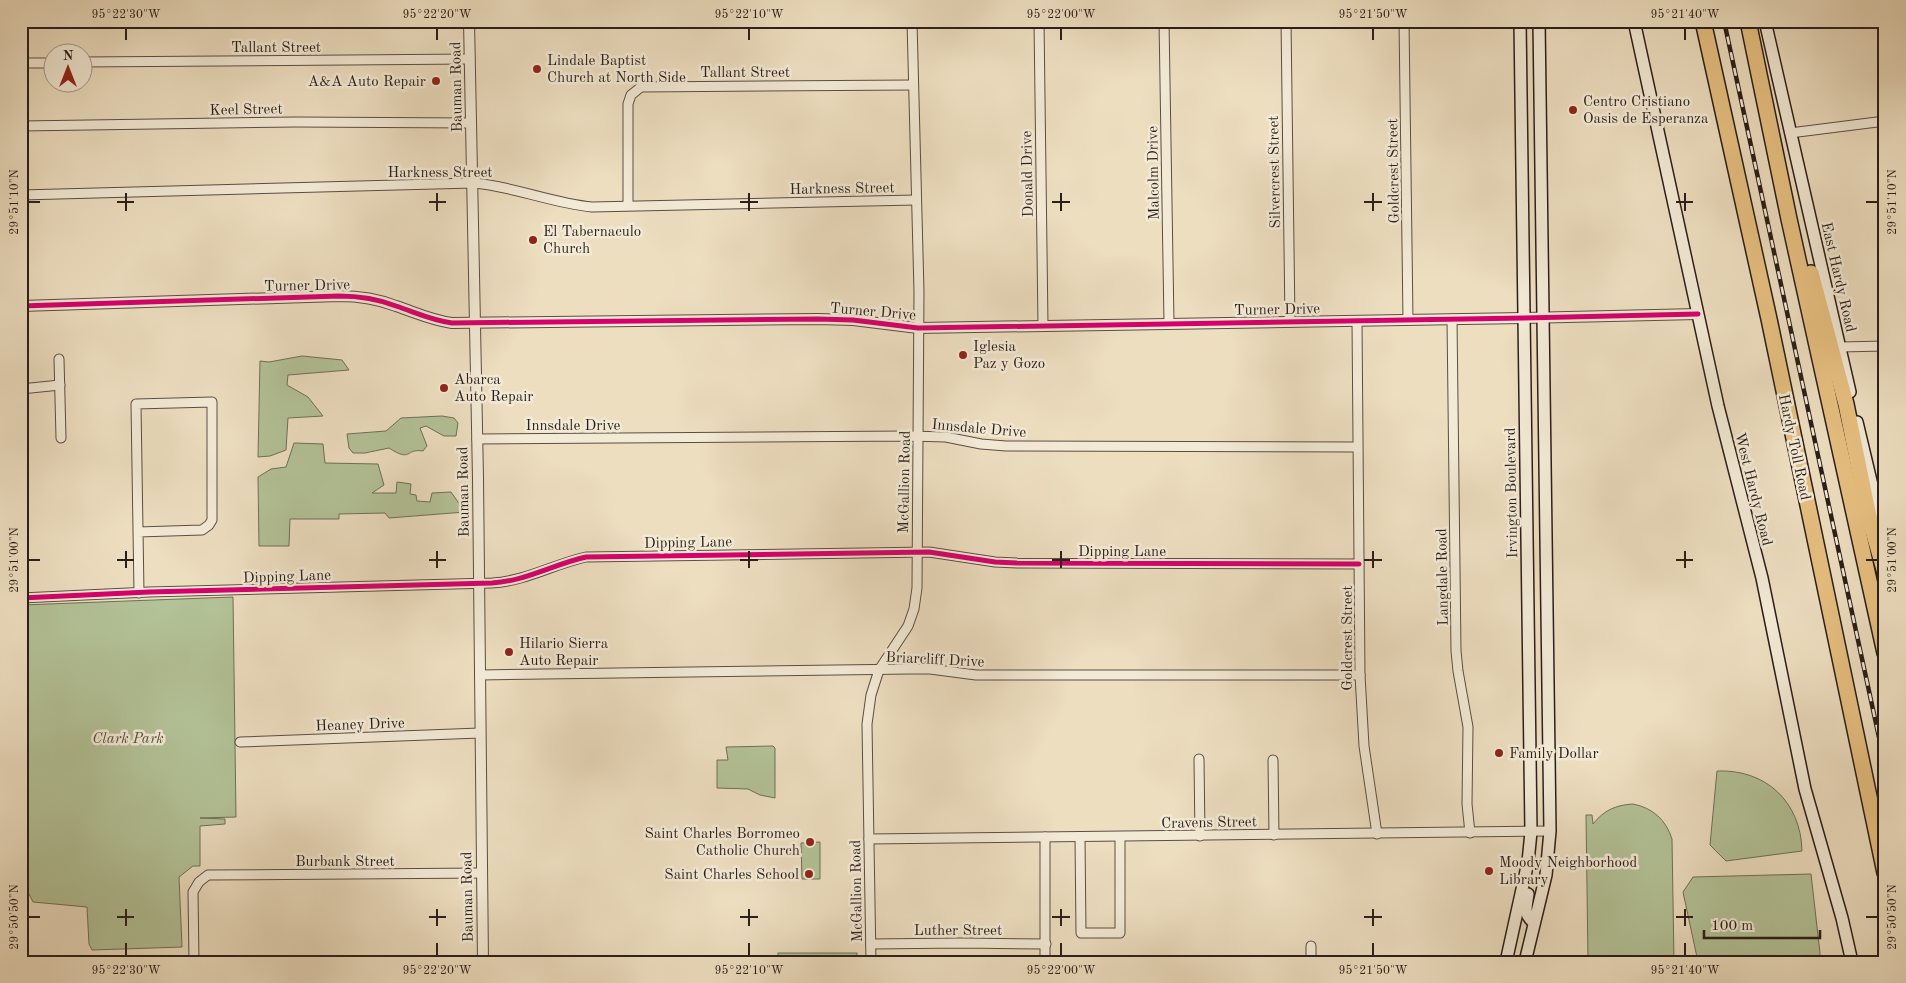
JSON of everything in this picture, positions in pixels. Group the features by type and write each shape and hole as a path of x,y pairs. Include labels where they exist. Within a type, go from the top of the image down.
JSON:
{"highway":[{"name":"Hardy Toll Road","path":"1703,21 1770,326 1885,873"},
{"path":"1748,21 1789,219 1885,653"},
{"path":"1789,219 1807,258 1846,404 1869,517 1885,573"}],"main road":[{"name":"Irvington Boulevard","path":"1506,962 1528,862 1531,832 1520,21"},
{"path":"1526,962 1546,875 1550,831 1539,21"},
{"name":"West Hardy Road","path":"1634,21 1718,406 1762,578 1805,789 1852,962"},
{"name":"East Hardy Road","path":"1764,21 1885,540"},
{"path":"1520,35 1539,34"},
{"path":"1522,213 1541,211"},
{"path":"1526,457 1544,457"},
{"path":"1527,600 1547,599"},
{"path":"1529,716 1548,715"},
{"path":"1528,862 1529,888 1526,911 1528,917 1534,923"}],"street":[{"name":"Bauman Road","path":"469,21 479,583 482,962"},
{"name":"McGallion Road","path":"871,962 867,724 871,695 878,670 908,626 914,609 917,588 919,292 912,85 912,21"},
{"name":"Donald Drive","path":"1039,21 1043,326"},
{"name":"Malcolm Drive","path":"1164,21 1169,323"},
{"name":"Silvercrest Street","path":"1286,21 1290,322"},
{"name":"Goldcrest Street","path":"1404,21 1408,320"},
{"name":"Tallant Street","path":"92,62 470,60"},
{"path":"21,63 42,63"},
{"name":"Tallant Street","path":"628,205 628,104 631,95 641,87 912,85"},
{"path":"1790,133 1885,121"},
{"name":"Keel Street","path":"21,126 296,122 471,123"},
{"name":"Harkness Street","path":"21,195 473,183 507,188 555,202 592,206 916,200"},
{"name":"Turner Drive","path":"21,306 354,296 371,298 436,321 475,323 818,319 853,320 918,328 1698,314"},
{"name":"Langdale Road","path":"1452,319 1456,650 1468,727 1467,804 1470,833"},
{"name":"Goldcrest Street","path":"1357,321 1360,675 1364,746 1377,834"},
{"path":"1840,347 1885,346"},
{"path":"59,359 61,438"},
{"path":"21,389 60,385"},
{"path":"138,532 202,530 212,520 212,402 136,404 138,532 139,593"},
{"name":"Innsdale Drive","path":"477,440 919,436 946,437 981,444 1006,446 1357,447"},
{"name":"Dipping Lane","path":"21,598 506,582 520,580 567,561 586,556 918,552 952,554 996,562 1017,563 1359,564"},
{"name":"Briarcliff Drive","path":"480,675 930,669 976,675 1360,675"},
{"name":"Heaney Drive","path":"240,742 480,733"},
{"path":"1199,759 1200,836"},
{"path":"1273,760 1274,835"},
{"name":"Cravens Street","path":"869,839 1550,831"},
{"path":"1045,837 1046,962"},
{"path":"1080,837 1081,933 1120,933 1120,837"},
{"name":"Burbank Street","path":"194,962 193,892 199,882 208,876 482,873"},
{"name":"Luther Street","path":"871,944 1046,944"},
{"path":"1311,946 1311,962"}],"green space":[{"path":"302,356 342,360 349,370 288,375 287,385 308,397 323,416 288,418 286,450 270,456 258,457 260,361 269,362"},
{"path":"442,416 454,418 458,423 456,436 444,436 426,426 420,428 427,446 423,451 413,451 405,455 389,448 365,453 353,453 349,448 347,434 386,431 401,418"},
{"path":"294,443 323,444 325,463 378,464 384,485 372,493 396,493 397,482 411,484 410,494 416,495 417,501 430,502 432,493 451,492 465,512 389,518 385,513 339,514 339,519 290,519 289,546 259,546 258,477 271,469 286,467"},
{"name":"Clark Park","path":"233,597 236,817 200,818 225,819 225,824 200,826 200,866 193,866 179,877 182,947 92,950 89,944 87,907 33,902 27,890 21,886 21,605"},
{"path":"773,746 775,748 775,798 760,795 748,789 717,788 717,760 728,760 726,747"},
{"path":"1717,771 1735,772 1751,776 1778,792 1788,804 1795,818 1800,833 1802,851 1726,861 1710,845"},
{"path":"1633,804 1647,808 1658,816 1666,826 1672,839 1674,962 1588,962 1586,815 1592,815 1593,824 1611,809"},
{"path":"820,842 820,879 802,879 801,843"},
{"path":"1811,874 1820,953 1819,962 1698,962 1683,892 1693,877"},
{"path":"778,953 857,953 857,962 778,962"}],"railway":[{"path":"1724,21 1885,765"}],"cycle path":[{"path":"21,306 346,296 382,301 431,318 452,323 818,319 853,320 918,328 1698,314"},
{"path":"21,598 149,592 492,583 528,576 586,557 929,552 995,562 1017,563 1359,564"}],"place":[{"name":"Lindale Baptist Church at North Side","path":"537,69"},
{"name":"A&A Auto Repair","path":"436,81"},
{"name":"Centro Cristiano Oasis de Esperanza","path":"1573,110"},
{"name":"El Tabernaculo Church","path":"533,240"},
{"name":"Iglesia Paz y Gozo","path":"963,355"},
{"name":"Abarca Auto Repair","path":"444,388"},
{"name":"Hilario Sierra Auto Repair","path":"509,652"},
{"name":"Family Dollar","path":"1499,753"},
{"name":"Saint Charles Borromeo Catholic Church","path":"810,842"},
{"name":"Moody Neighborhood Library","path":"1489,871"},
{"name":"Saint Charles School","path":"809,874"}]}
